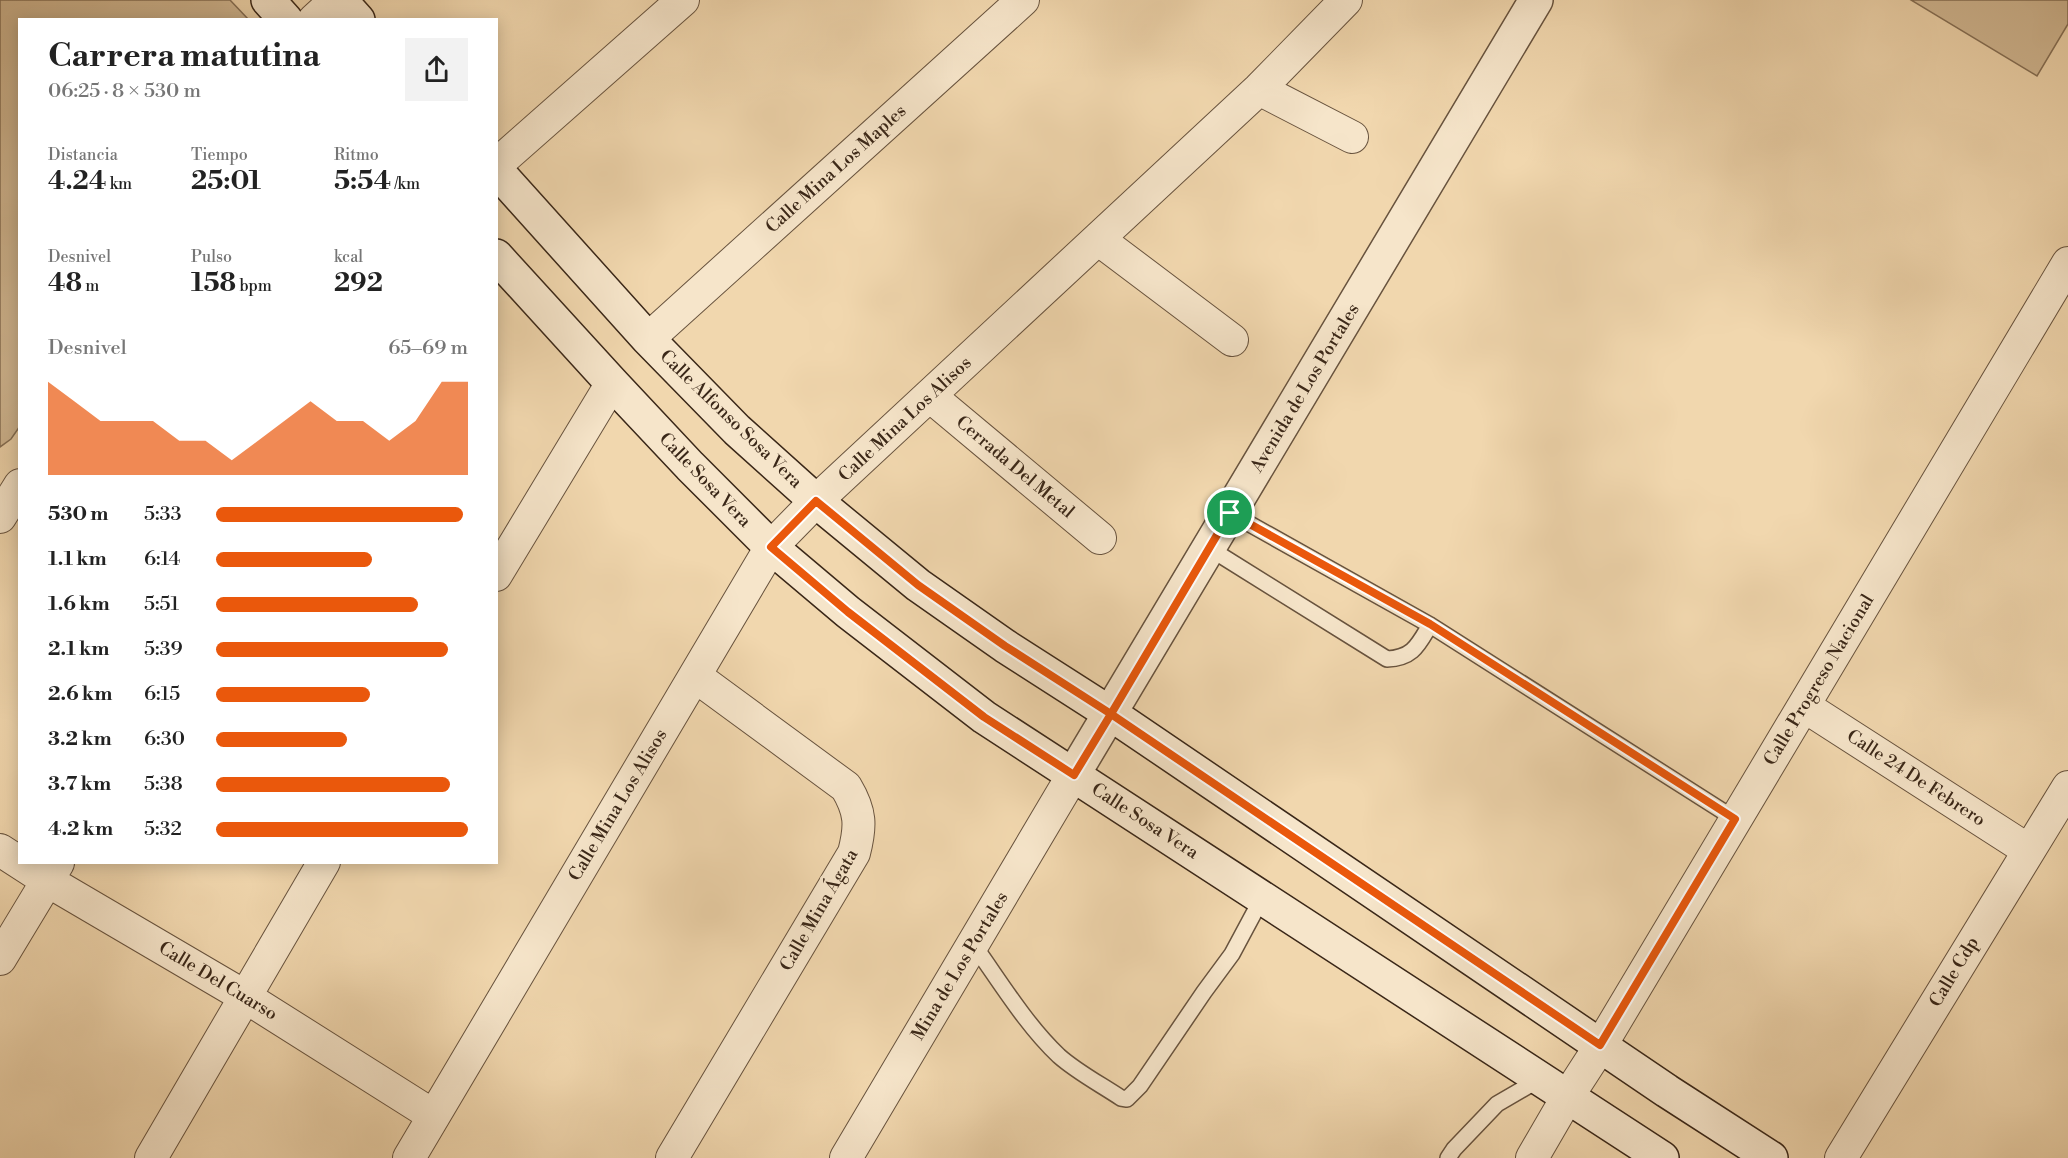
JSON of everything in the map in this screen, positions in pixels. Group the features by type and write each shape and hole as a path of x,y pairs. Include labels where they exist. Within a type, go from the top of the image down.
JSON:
{"main road":[{"path":"268,0 284,18"},
{"path":"338,0 356,18"},
{"name":"Avenida de Los Portales","path":"1074,775 1536,0"},
{"name":"Calle Alfonso Sosa Vera","path":"498,172 648,339 738,430 816,501 918,585 1005,646 1111,714 1667,1091 1771,1158"},
{"name":"Calle Sosa Vera","path":"498,258 690,466 771,547 848,612 984,717 1554,1087"},
{"path":"1554,1087 1662,1158"}],"street":[{"path":"316,18 338,0"},
{"path":"498,163 683,0"},
{"name":"Calle Mina Los Maples","path":"648,339 1023,0"},
{"name":"Calle Mina Los Alisos","path":"409,1158 771,547 816,501 1259,89 1346,0"},
{"path":"1259,89 1352,137"},
{"path":"1098,239 1232,340"},
{"name":"Calle Progreso Nacional","path":"1532,1158 1554,1087 1600,1045 2068,263"},
{"path":"498,572 612,383"},
{"name":"Cerrada Del Metal","path":"930,396 1101,538"},
{"name":"Calle Mina Ágata","path":"672,1158 854,854 860,816 855,801 846,787 695,676"},
{"name":"Calle 24 De Febrero","path":"1804,706 2028,850"},
{"name":"Mina de Los Portales","path":"846,1158 1074,775"},
{"name":"Calle Cdp","path":"1841,1158 2068,786"},
{"name":"Calle Del Cuarso","path":"0,850 18,857"},
{"name":"Calle Del Cuarso","path":"34,864 53,872 434,1116"},
{"path":"151,1158 323,864"},
{"path":"0,959 53,872"}],"lane":[{"path":"1230,513 1430,624 1735,819"},
{"path":"1209,548 1387,659 1406,657 1416,648 1430,624"},
{"path":"973,944 1034,1028 1058,1055 1121,1098 1127,1099 1140,1086 1232,954 1262,898"},
{"path":"1448,1158 1497,1104 1554,1087"}],"shaded area":[{"path":"0,0 230,0 247,18 18,18 18,429 11,439 0,447"},
{"path":"1911,0 2068,0 2068,24 2037,76"}],"route":[{"path":"1230,513 1111,714 1005,646 918,585 816,501 771,547 848,612 984,717 1074,775 1111,714 1600,1045 1735,819 1430,624 1230,513"}]}
